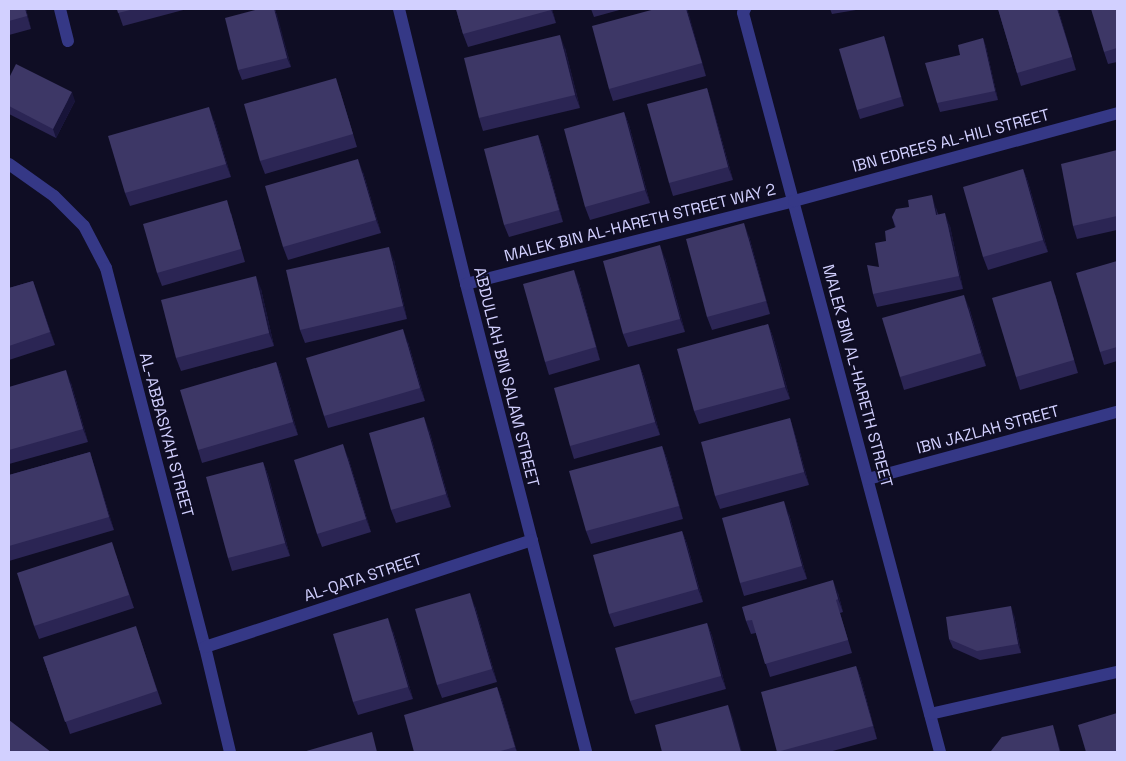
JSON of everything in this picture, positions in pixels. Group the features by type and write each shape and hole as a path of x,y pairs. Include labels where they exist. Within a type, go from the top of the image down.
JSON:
{"street":[{"path":"60,9 68,41"},
{"name":"ABDULLAH BIN SALAM STREET","path":"398,9 466,284 586,752"},
{"name":"MALEK BIN AL-HARETH STREET","path":"743,10 940,752"},
{"name":"IBN EDREES AL-HILI STREET","path":"794,201 1117,113"},
{"name":"AL-ABBASIYAH STREET","path":"9,164 54,196 84,226 106,268 205,647 230,752"},
{"name":"MALEK BIN AL-HARETH STREET WAY 2","path":"466,284 794,201"},
{"name":"IBN JAZLAH STREET","path":"868,479 1117,412"},
{"name":"AL-QATA STREET","path":"205,647 532,540"},
{"path":"930,714 1117,672"}],"building":[{"path":"9,9 25,9 27,16 9,21"},
{"path":"117,9 134,9 118,13"},
{"path":"259,9 274,9 287,58 238,70 225,18"},
{"path":"456,9 551,9 551,10 463,34"},
{"path":"655,9 686,9 702,63 609,89 592,26"},
{"path":"998,9 1057,9 1072,57 1017,73"},
{"path":"1091,9 1117,9 1117,48 1104,52"},
{"path":"560,35 575,95 479,118 464,58"},
{"path":"884,36 901,97 857,110 839,49"},
{"path":"983,38 995,91 937,103 925,63 960,55 958,45"},
{"path":"16,64 72,92 53,129 9,106 9,78"},
{"path":"336,78 353,134 260,161 244,104"},
{"path":"707,88 728,167 669,183 647,104"},
{"path":"209,107 226,164 125,193 108,136"},
{"path":"624,112 645,190 585,207 564,129"},
{"path":"538,135 559,210 504,225 484,149"},
{"path":"1117,150 1117,216 1073,226 1061,164"},
{"path":"358,159 376,220 283,247 265,186"},
{"path":"1023,169 1043,240 983,257 963,187"},
{"path":"932,195 936,215 945,213 959,276 873,294 867,265 879,267 875,243 886,241 885,231 896,227 892,217 896,209 909,207 908,200"},
{"path":"227,200 241,249 157,273 143,224"},
{"path":"744,223 766,301 707,317 686,239"},
{"path":"660,245 680,319 623,334 603,261"},
{"path":"389,247 403,306 300,330 286,270"},
{"path":"1117,261 1117,347 1100,352 1076,273"},
{"path":"574,270 596,347 545,362 523,284"},
{"path":"256,276 269,333 176,358 161,300"},
{"path":"33,281 50,332 9,346 9,288"},
{"path":"1051,281 1074,360 1016,377 992,298"},
{"path":"964,295 981,353 900,377 882,318"},
{"path":"768,324 785,387 694,411 677,349"},
{"path":"403,329 420,388 324,416 306,358"},
{"path":"276,362 293,422 198,450 180,390"},
{"path":"639,364 655,422 570,446 554,388"},
{"path":"66,370 83,429 9,450 9,387"},
{"path":"424,417 446,494 391,510 369,433"},
{"path":"790,418 804,472 715,496 701,442"},
{"path":"343,444 366,519 317,534 294,460"},
{"path":"662,446 679,506 586,531 569,471"},
{"path":"90,452 109,517 9,546 9,475"},
{"path":"263,462 285,543 228,558 206,477"},
{"path":"784,501 802,566 740,583 722,518"},
{"path":"682,531 698,589 609,614 593,555"},
{"path":"112,542 129,595 34,626 17,573"},
{"path":"833,580 838,599 836,600 848,640 765,664 752,620 746,621 742,607"},
{"path":"470,593 492,669 437,685 415,609"},
{"path":"1011,606 1018,644 977,651 949,639 946,617"},
{"path":"388,618 408,687 353,702 333,634"},
{"path":"707,623 721,676 630,701 615,648"},
{"path":"136,626 157,691 65,722 43,657"},
{"path":"856,666 873,726 777,752 761,692"},
{"path":"497,687 515,747 497,752 414,752 404,715"},
{"path":"728,705 741,752 662,752 655,725"},
{"path":"1117,713 1117,752 1086,752 1078,725"},
{"path":"9,720 51,752 9,752"},
{"path":"1053,725 1060,752 991,752 1002,737"},
{"path":"372,732 377,752 303,752"}]}
